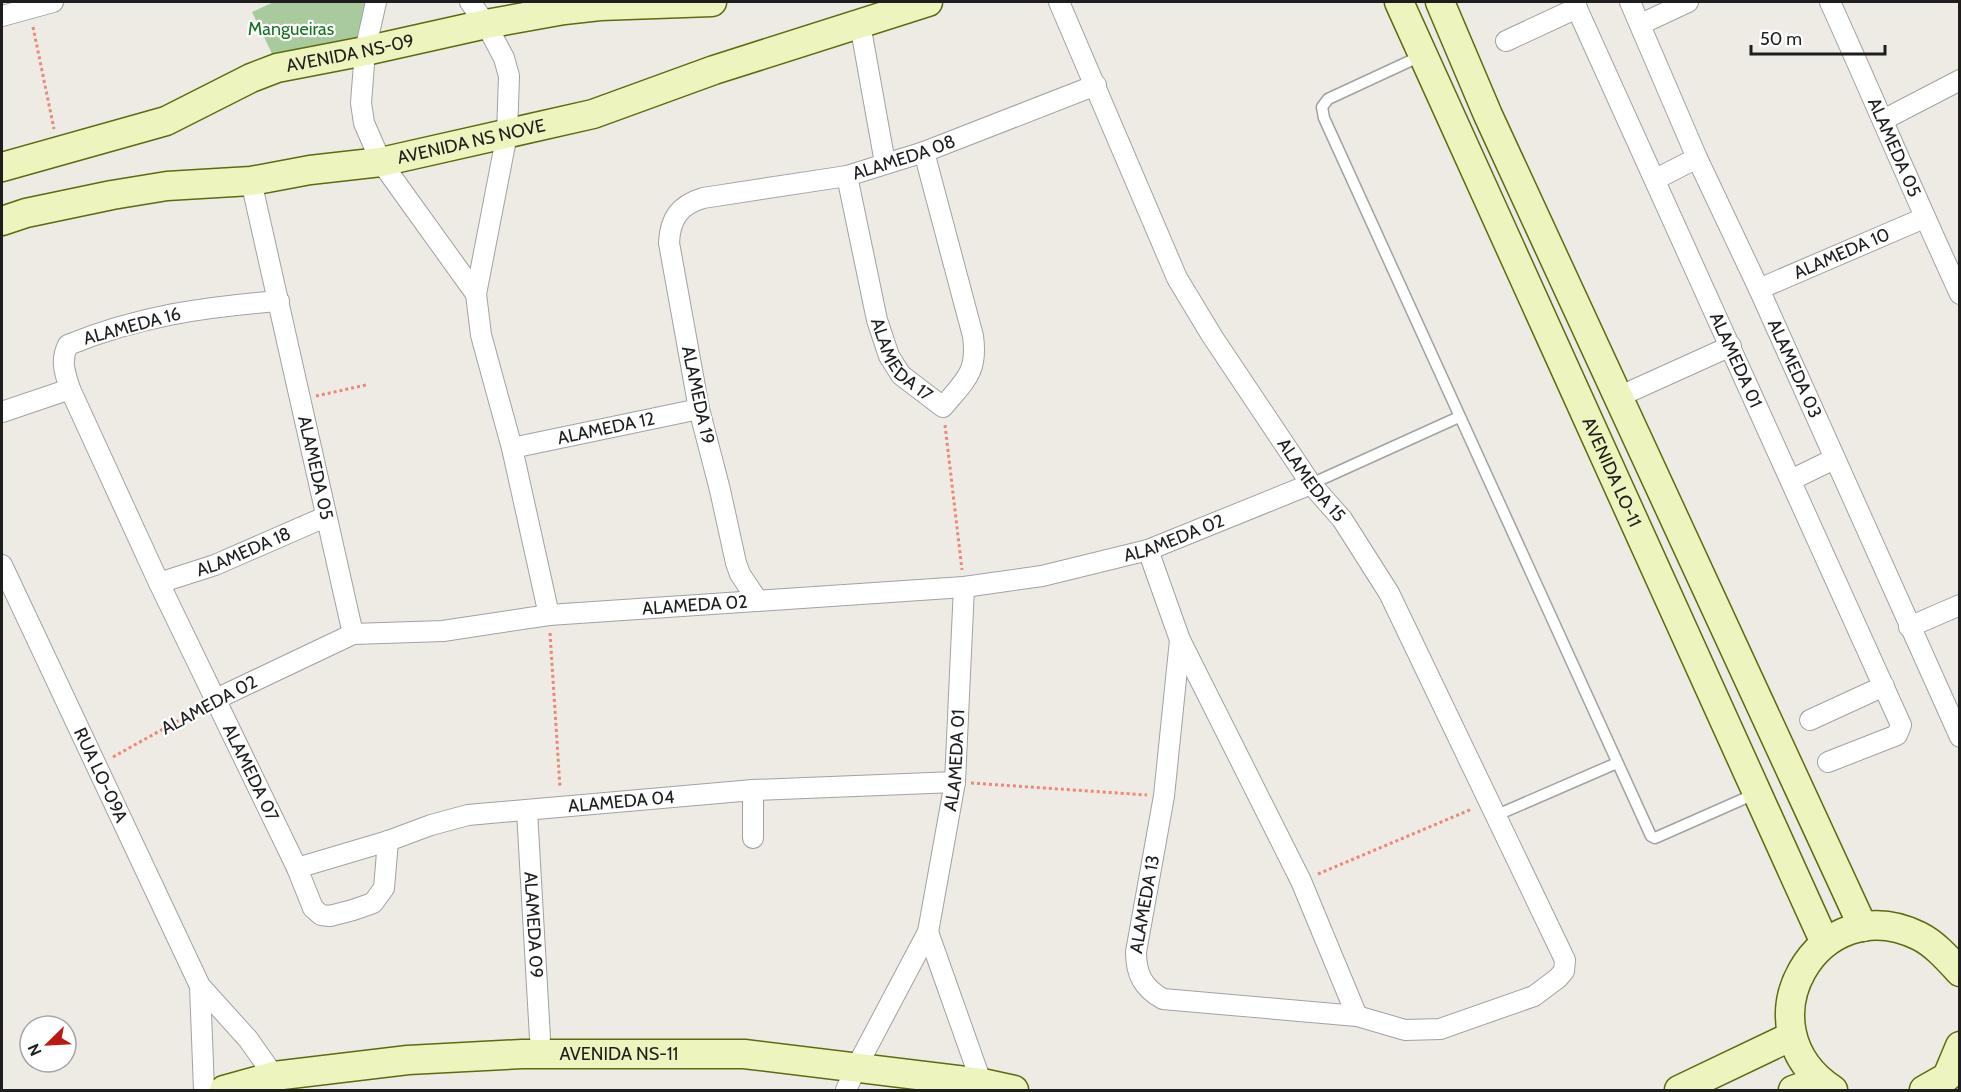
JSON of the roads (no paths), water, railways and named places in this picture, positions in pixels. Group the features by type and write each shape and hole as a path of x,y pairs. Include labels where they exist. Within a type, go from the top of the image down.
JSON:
{"street":[{"path":"2,16 53,2"},
{"path":"376,2 365,51 360,103 364,123 381,162 476,294"},
{"name":"AVENIDA NS-09","path":"2,167 166,121 250,78 277,68 365,51 478,13 712,2"},
{"name":"AVENIDA NS NOVE","path":"2,221 26,213 145,189 251,181 310,170 381,162 592,114 714,69 928,2"},
{"name":"ALAMEDA 15","path":"1059,2 1177,278 1212,336 1311,484 1342,519 1389,593 1565,960"},
{"name":"AVENIDA LO-11","path":"1399,2 1825,943"},
{"name":"AVENIDA LO-11","path":"1440,2 1488,115 1863,927"},
{"name":"ALAMEDA 03","path":"1630,2 1697,158 1759,289 1959,737"},
{"path":"1641,24 1688,2"},
{"name":"ALAMEDA 05","path":"1830,2 1959,294"},
{"path":"1506,41 1576,5"},
{"name":"ALAMEDA 01","path":"1576,5 1901,725 1897,735 1828,762"},
{"path":"478,13 504,58 509,76 507,134 476,294 481,335 512,448 549,615"},
{"path":"860,24 885,163"},
{"path":"1883,120 1959,80"},
{"name":"ALAMEDA 08","path":"703,198 847,176 924,152 1096,85"},
{"name":"ALAMEDA 17","path":"847,176 877,320 889,356 901,375 944,407 972,371 975,350 924,152"},
{"path":"1656,179 1697,158"},
{"name":"ALAMEDA 05","path":"251,181 353,633"},
{"name":"ALAMEDA 19","path":"703,198 689,202 681,209 669,230 669,243 699,408 736,562 740,574 758,601"},
{"name":"ALAMEDA 10","path":"1759,289 1924,218"},
{"name":"ALAMEDA 16","path":"70,389 63,368 63,355 68,345 92,335 165,314 224,305 279,301"},
{"path":"1618,397 1731,346"},
{"path":"2,412 70,389"},
{"name":"ALAMEDA 07","path":"70,389 159,583 297,868 313,908 321,915 330,916 373,903 384,888 388,841"},
{"name":"ALAMEDA 12","path":"512,448 699,408"},
{"path":"1791,480 1834,459"},
{"name":"ALAMEDA 02","path":"216,699 353,633 442,631 549,615 964,587 1042,576 1148,550 1311,484"},
{"name":"ALAMEDA 18","path":"159,583 216,565 326,517"},
{"name":"ALAMEDA 13","path":"1148,550 1180,640 1301,881 1357,1016"},
{"name":"RUA LO-09A","path":"2,565 95,767 200,986 248,1040 274,1076"},
{"name":"ALAMEDA 01","path":"928,932 954,782 964,587"},
{"path":"1909,627 1959,605"},
{"name":"ALAMEDA 13","path":"1180,640 1164,796 1136,952 1138,974 1145,986 1163,999 1357,1016 1405,1030 1440,1029 1534,996 1558,978 1564,971 1565,960"},
{"path":"1810,720 1884,686"},
{"name":"ALAMEDA 04","path":"297,868 468,815 753,790 954,782"},
{"path":"753,790 753,837"},
{"name":"ALAMEDA 09","path":"527,811 540,1038"},
{"path":"1815,1087 1792,1036 1789,1010 1794,984 1807,961 1825,943 1843,933 1863,927 1882,926 1902,929 1937,948 1959,972"},
{"path":"851,1079 928,932"},
{"path":"928,932 983,1087"},
{"name":"RUA LO-09A","path":"200,986 204,1090"},
{"path":"1679,1090 1792,1036"},
{"path":"1939,1086 1959,1046"},
{"name":"AVENIDA NS-11","path":"224,1090 274,1076 408,1060 522,1054 744,1053 851,1079 1014,1090"}],"lane":[{"path":"1424,54 1328,99 1322,107 1324,118 1652,838 1757,793"},
{"path":"1311,484 1459,417"},
{"path":"1494,808 1617,763"}],"park label":[{"name":"Mangueiras","path":"291,29"}]}
